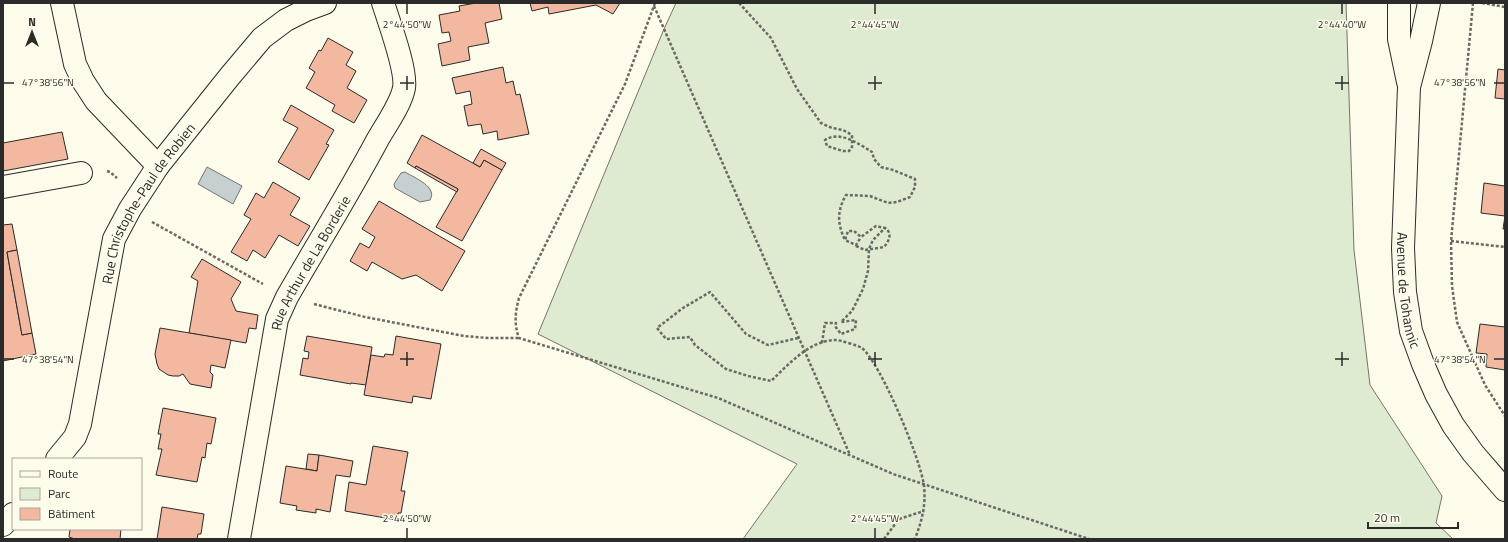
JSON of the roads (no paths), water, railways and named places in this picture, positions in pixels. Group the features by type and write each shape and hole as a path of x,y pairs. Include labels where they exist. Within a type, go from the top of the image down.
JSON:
{"street":[{"path":"62,3 75,64 83,81 96,101 116,120 158,166"},
{"name":"Rue Christophe-Paul de Robien","path":"58,458 75,437 80,424 114,239 130,209 158,166 262,38 286,20 325,3"},
{"name":"Rue Arthur de La Borderie","path":"239,539 277,319 287,297 401,98 404,87 403,74 395,41 383,3"},
{"name":"Avenue de Tohannic","path":"1399,3 1399,39 1409,87"},
{"name":"Avenue de Tohannic","path":"1429,3 1409,87 1403,248 1405,292 1411,331 1436,394 1453,425 1473,453 1505,490"},
{"path":"3,187 81,173"},
{"path":"3,525 12,515"}]}
